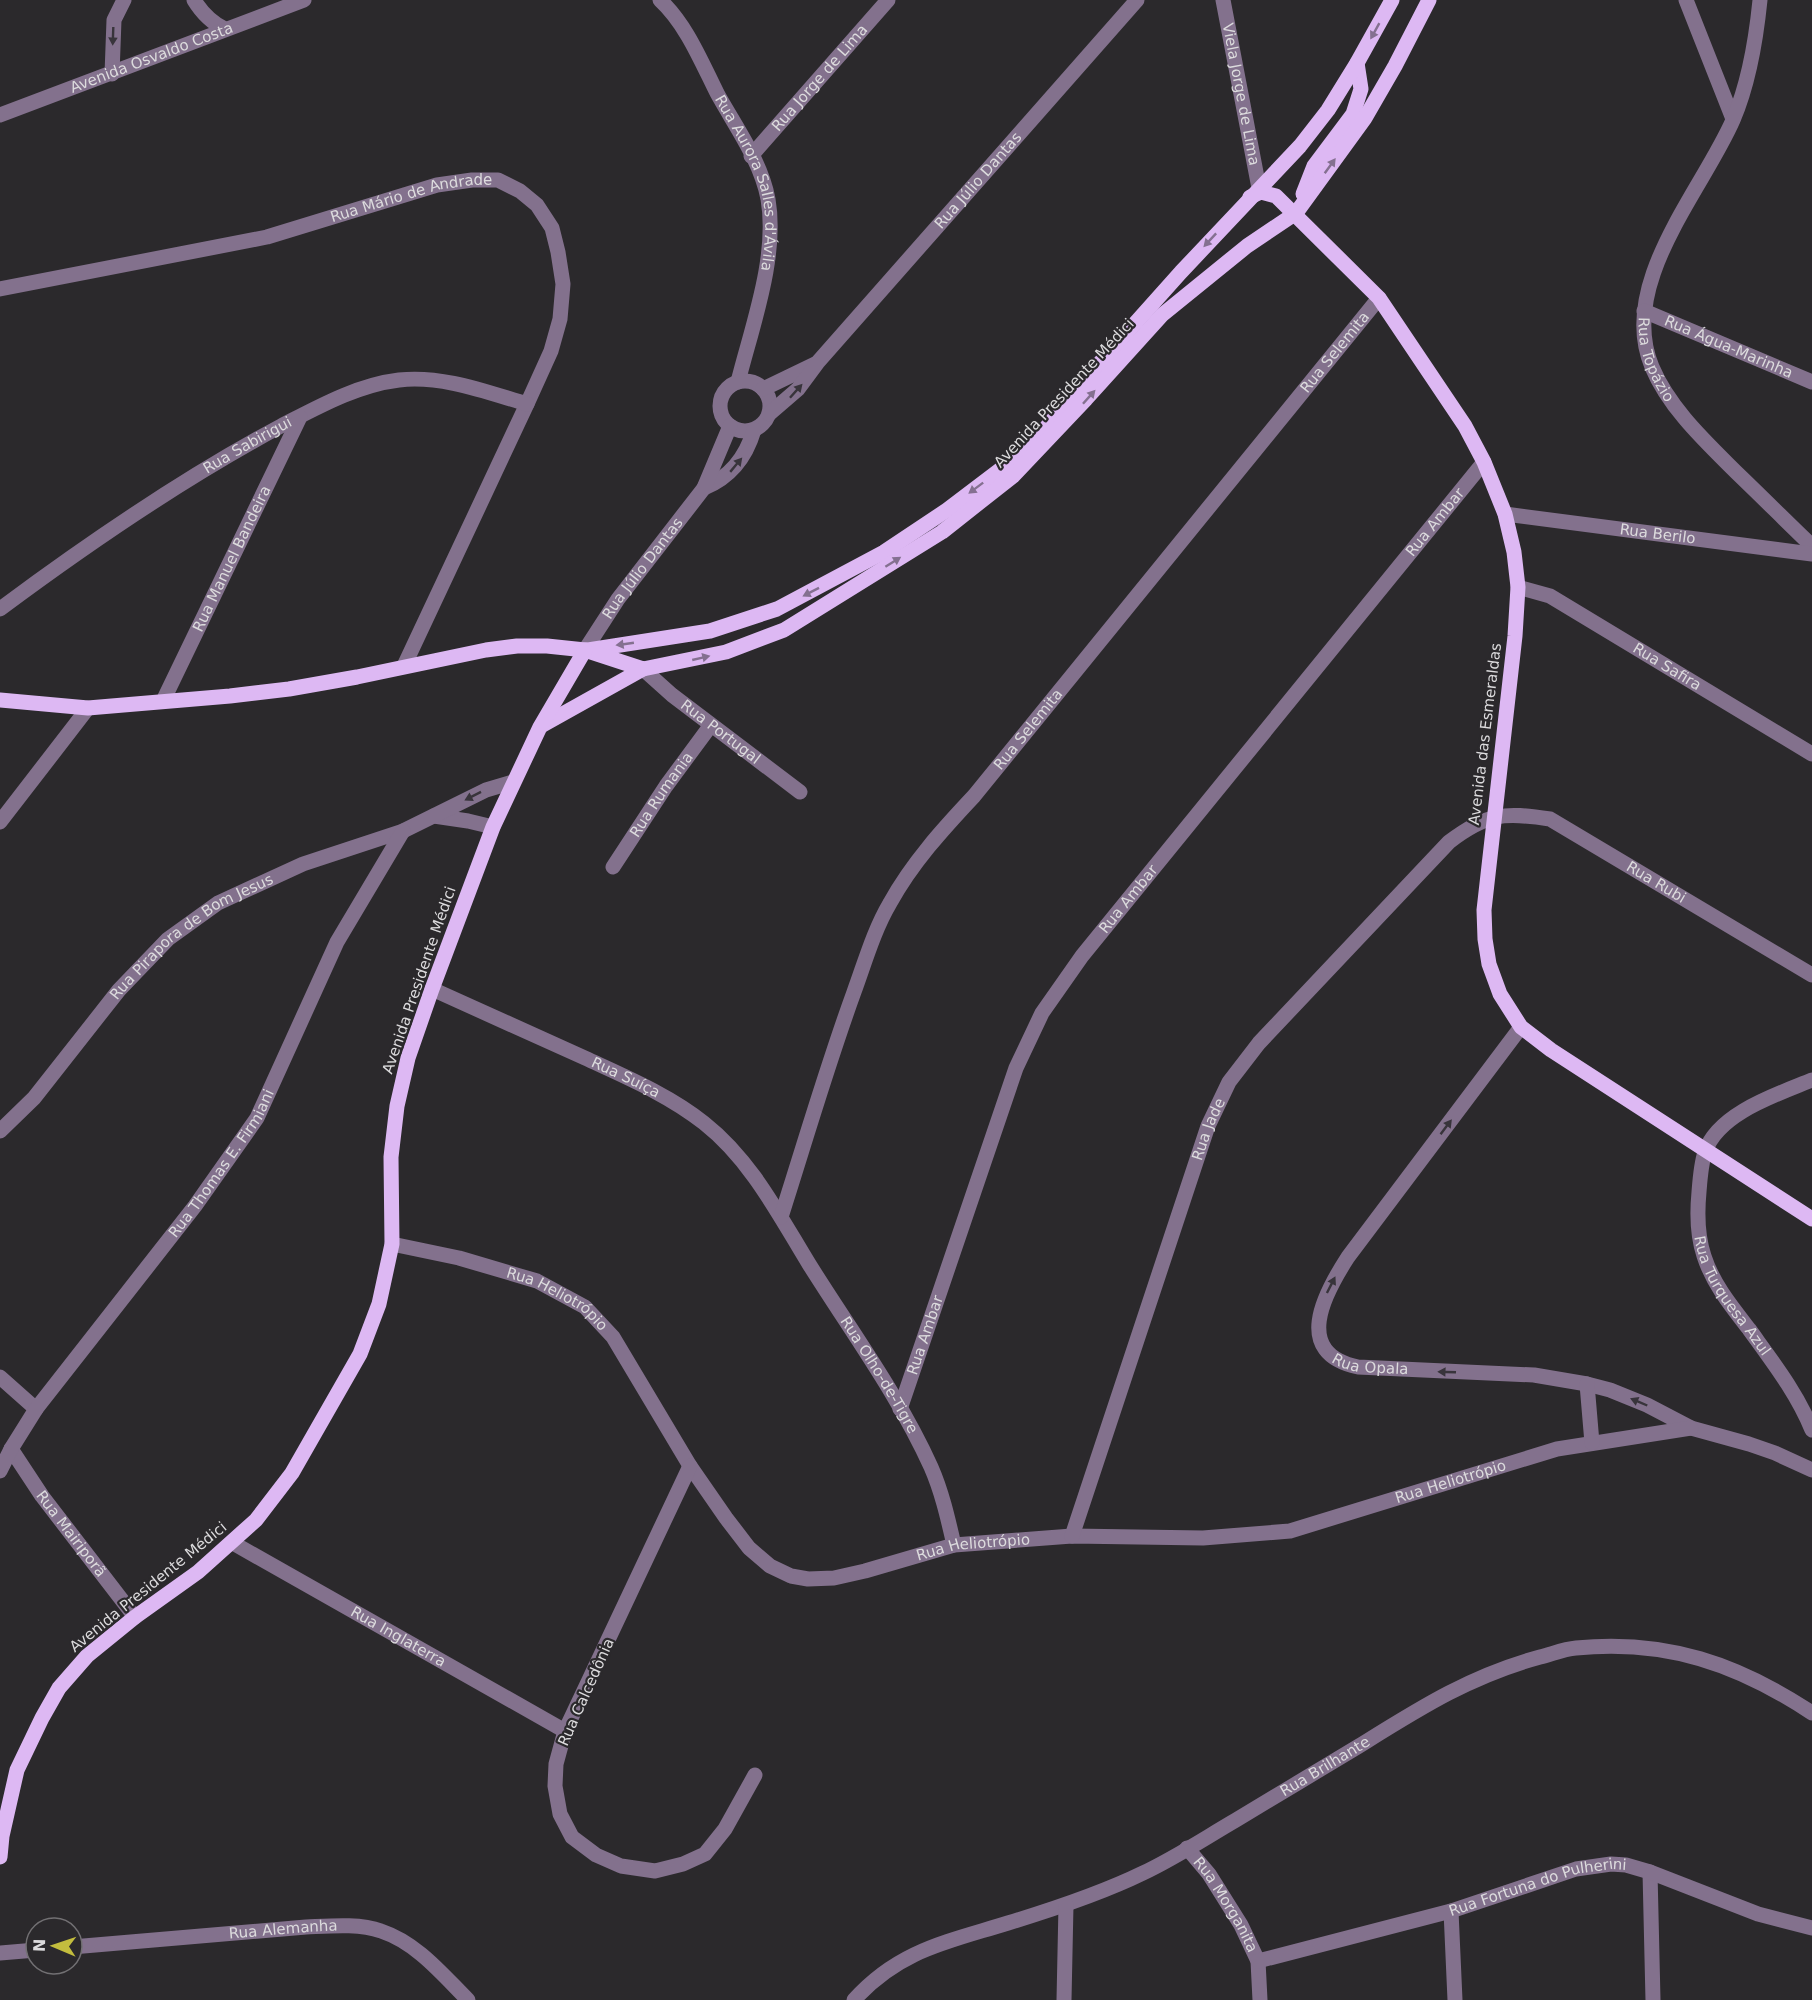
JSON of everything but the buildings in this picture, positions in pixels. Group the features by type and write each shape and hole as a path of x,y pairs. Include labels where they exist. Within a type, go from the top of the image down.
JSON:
{"main road":[{"name":"Avenida Presidente Médici","path":"585,650 710,631 777,609 884,552 947,510 1005,466 1045,429 1089,375 1300,146 1328,110 1392,0"},
{"name":"Avenida Presidente Médici","path":"585,650 644,669 726,652 784,630 942,532 1012,476 1047,442 1161,315 1239,252 1296,213 1365,118 1429,0"},
{"path":"1296,213 1314,166 1353,114 1360,89 1357,63"},
{"name":"Avenida das Esmeraldas","path":"1255,193 1269,193 1276,196 1296,213 1378,298 1465,426 1484,462 1505,514 1514,552 1518,587 1515,636 1484,910 1489,964 1500,994 1521,1027 1591,1078 1812,1219"},
{"path":"0,700 88,708 289,689 486,650 517,646 585,650"},
{"name":"Avenida Presidente Médici","path":"0,1857 2,1836 17,1770 59,1688 87,1656 135,1617 198,1572 256,1520 292,1473 360,1354 379,1304 392,1244 391,1157 397,1106 408,1058 493,827 540,727 585,650"},
{"path":"540,727 644,669"}],"street":[{"path":"112,74 114,20 124,0"},
{"path":"194,0 214,24 225,29"},
{"name":"Avenida Osvaldo Costa","path":"0,115 304,0"},
{"name":"Rua Aurora Salles d'Ávila","path":"660,0 684,32 751,156 768,199 769,249 764,282 738,382"},
{"name":"Rua Jorge de Lima","path":"751,156 888,0"},
{"name":"Rua Júlio Dantas","path":"704,488 717,483 741,461 749,448 754,430 761,426 769,414 798,389 818,363 1137,0"},
{"name":"Viela Jorge de Lima","path":"1223,0 1255,193"},
{"path":"1686,0 1733,120"},
{"name":"Rua Topázio","path":"1760,0 1755,42 1733,120 1664,244 1655,267 1644,311 1646,346 1652,367 1673,403 1704,440 1812,546"},
{"name":"Rua Mário de Andrade","path":"0,289 267,237 437,185 472,180 498,180 520,191 537,205 552,228 563,284 560,319 551,351 404,666"},
{"name":"Rua Selemita","path":"781,1217 838,1038 874,938 888,905 909,872 974,796 1378,298"},
{"name":"Rua Água-Marinha","path":"1644,311 1812,382"},
{"name":"Rua Júlio Dantas","path":"763,388 818,363"},
{"name":"Rua Sabirigui","path":"0,609 123,519 235,451 300,417 366,387 400,380 436,380 474,388 527,404"},
{"path":"754,430 746,431 730,426 721,412 721,404 727,390 738,382 749,382 763,388 768,395 769,414"},
{"name":"Rua Manuel Bandeira","path":"163,701 300,417"},
{"name":"Rua Júlio Dantas","path":"585,650 618,599 704,488 730,426"},
{"name":"Rua Ambar","path":"900,1409 1016,1068 1042,1013 1082,956 1484,462"},
{"name":"Rua Berilo","path":"1505,514 1812,554"},
{"name":"Rua Safira","path":"1518,587 1550,596 1812,754"},
{"name":"Rua Portugal","path":"644,669 672,695 800,792"},
{"path":"0,822 88,708"},
{"name":"Rua Rumania","path":"613,867 666,786 711,725"},
{"name":"Rua Pirapora de Bom Jesus","path":"0,1131 34,1098 119,990 168,939 218,903 303,864 404,831 486,790 513,782"},
{"name":"Rua Rubi","path":"1494,816 1524,815 1550,819 1812,975"},
{"path":"434,816 493,827"},
{"name":"Rua Jade","path":"1072,1536 1204,1137 1229,1082 1259,1043 1449,842 1467,828 1494,816"},
{"name":"Rua Thomas E. Firmiani","path":"0,1472 11,1449 36,1409 195,1206 257,1118 337,942 404,831"},
{"name":"Rua Suíça","path":"432,989 669,1099 704,1123 726,1142 750,1171 781,1217"},
{"name":"Rua Opala","path":"1521,1027 1348,1257 1325,1298 1320,1313 1319,1334 1326,1351 1333,1358 1358,1367 1534,1376 1587,1384 1610,1390 1647,1405 1691,1428"},
{"path":"1705,1150 1717,1131 1737,1115 1762,1101 1812,1080"},
{"name":"Rua Turquesa Azul","path":"1705,1150 1699,1186 1698,1229 1703,1253 1711,1274 1725,1298 1795,1395 1812,1430"},
{"name":"Rua Olho-de-Tigre","path":"781,1217 900,1409 931,1468 944,1503 954,1545"},
{"name":"Rua Heliotrópio","path":"392,1244 459,1258 537,1281 585,1308 613,1337 690,1466 749,1548 770,1566 792,1576 808,1579 834,1578 954,1545 1072,1536 1203,1538 1290,1531 1557,1449 1691,1428"},
{"path":"0,1377 36,1409"},
{"path":"1587,1384 1592,1443"},
{"path":"1691,1428 1775,1453 1812,1470"},
{"name":"Rua Mairiporã","path":"11,1449 42,1496 135,1617"},
{"name":"Rua Calcedônia","path":"690,1466 565,1731 556,1764 555,1786 560,1814 572,1837 596,1855 621,1866 655,1871 683,1864 705,1854 725,1829 755,1774"},
{"name":"Rua Inglaterra","path":"233,1542 565,1731"},
{"name":"Rua Brilhante","path":"854,2000 890,1966 909,1956 1066,1905 1144,1873 1403,1718 1462,1685 1513,1664 1573,1648 1607,1646 1659,1650 1688,1655 1747,1675 1780,1692 1812,1713"},
{"name":"Rua Morganita","path":"1187,1848 1209,1874 1242,1925 1258,1961 1260,2000"},
{"name":"Rua Fortuna do Pulherini","path":"1258,1961 1451,1911 1556,1875 1592,1866 1626,1865 1758,1914 1812,1928"},
{"path":"1650,1872 1653,2000"},
{"path":"1064,2000 1066,1905"},
{"path":"1451,1911 1455,2000"},
{"name":"Rua Alemanha","path":"84,1946 340,1925 380,1930 410,1945 468,2000"},
{"path":"0,1953 24,1951"}]}
